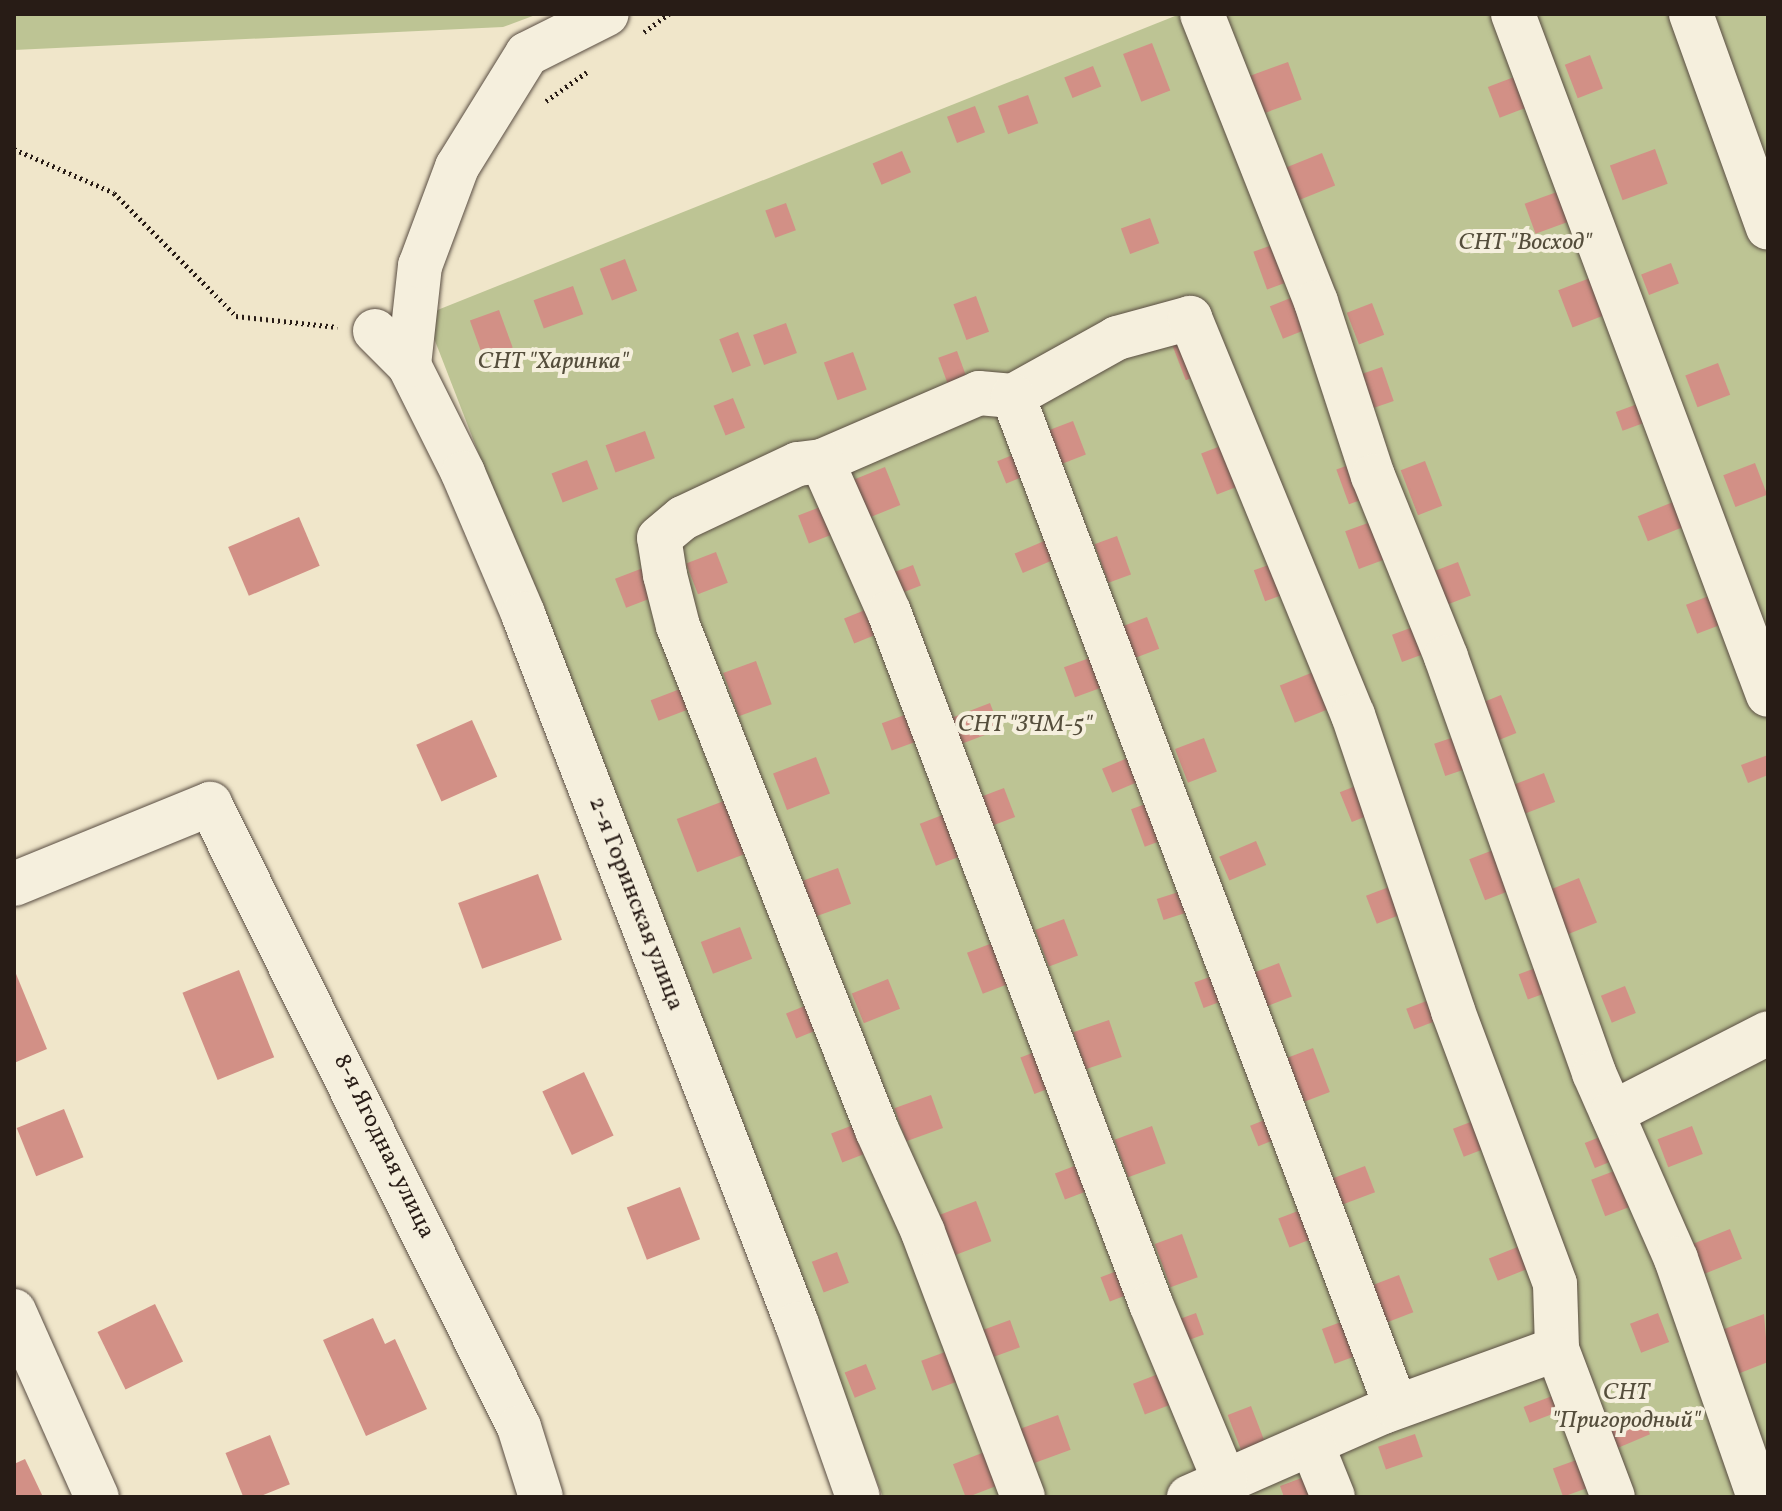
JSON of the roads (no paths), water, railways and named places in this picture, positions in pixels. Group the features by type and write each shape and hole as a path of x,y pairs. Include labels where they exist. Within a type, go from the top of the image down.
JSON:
{"street":[{"path":"409,365 420,266 457,167 527,54 607,14"},
{"path":"1202,14 1316,302 1373,476 1446,657 1504,833 1612,1113 1676,1259 1759,1497"},
{"path":"1513,14 1768,695"},
{"path":"1691,14 1768,228"},
{"path":"1023,1497 923,1232 877,1130 678,626 659,538 683,518 798,464 822,461 979,393 1013,396 1117,338 1190,318 1353,715 1453,1011 1555,1284 1557,1349 1613,1497"},
{"name":"2-я Горинская улица","path":"375,331 409,365 523,614 797,1324 858,1497"},
{"path":"1013,396 1396,1407"},
{"path":"822,461 889,612 1151,1304 1207,1490 1396,1407 1557,1349"},
{"name":"8-я Ягодная улица","path":"14,884 210,804 519,1427 541,1497"},
{"path":"1612,1113 1768,1033"},
{"path":"14,1311 97,1497"},
{"path":"1312,1445 1333,1497"}],"park label":[{"name":"СНТ \"Восход\"","path":"1525,244"},
{"name":"СНТ \"Харинка\"","path":"553,363"},
{"name":"СНТ \"ЗЧМ-5\"","path":"1025,726"},
{"name":"СНТ \"Пригородный\"","path":"1626,1408"}]}
